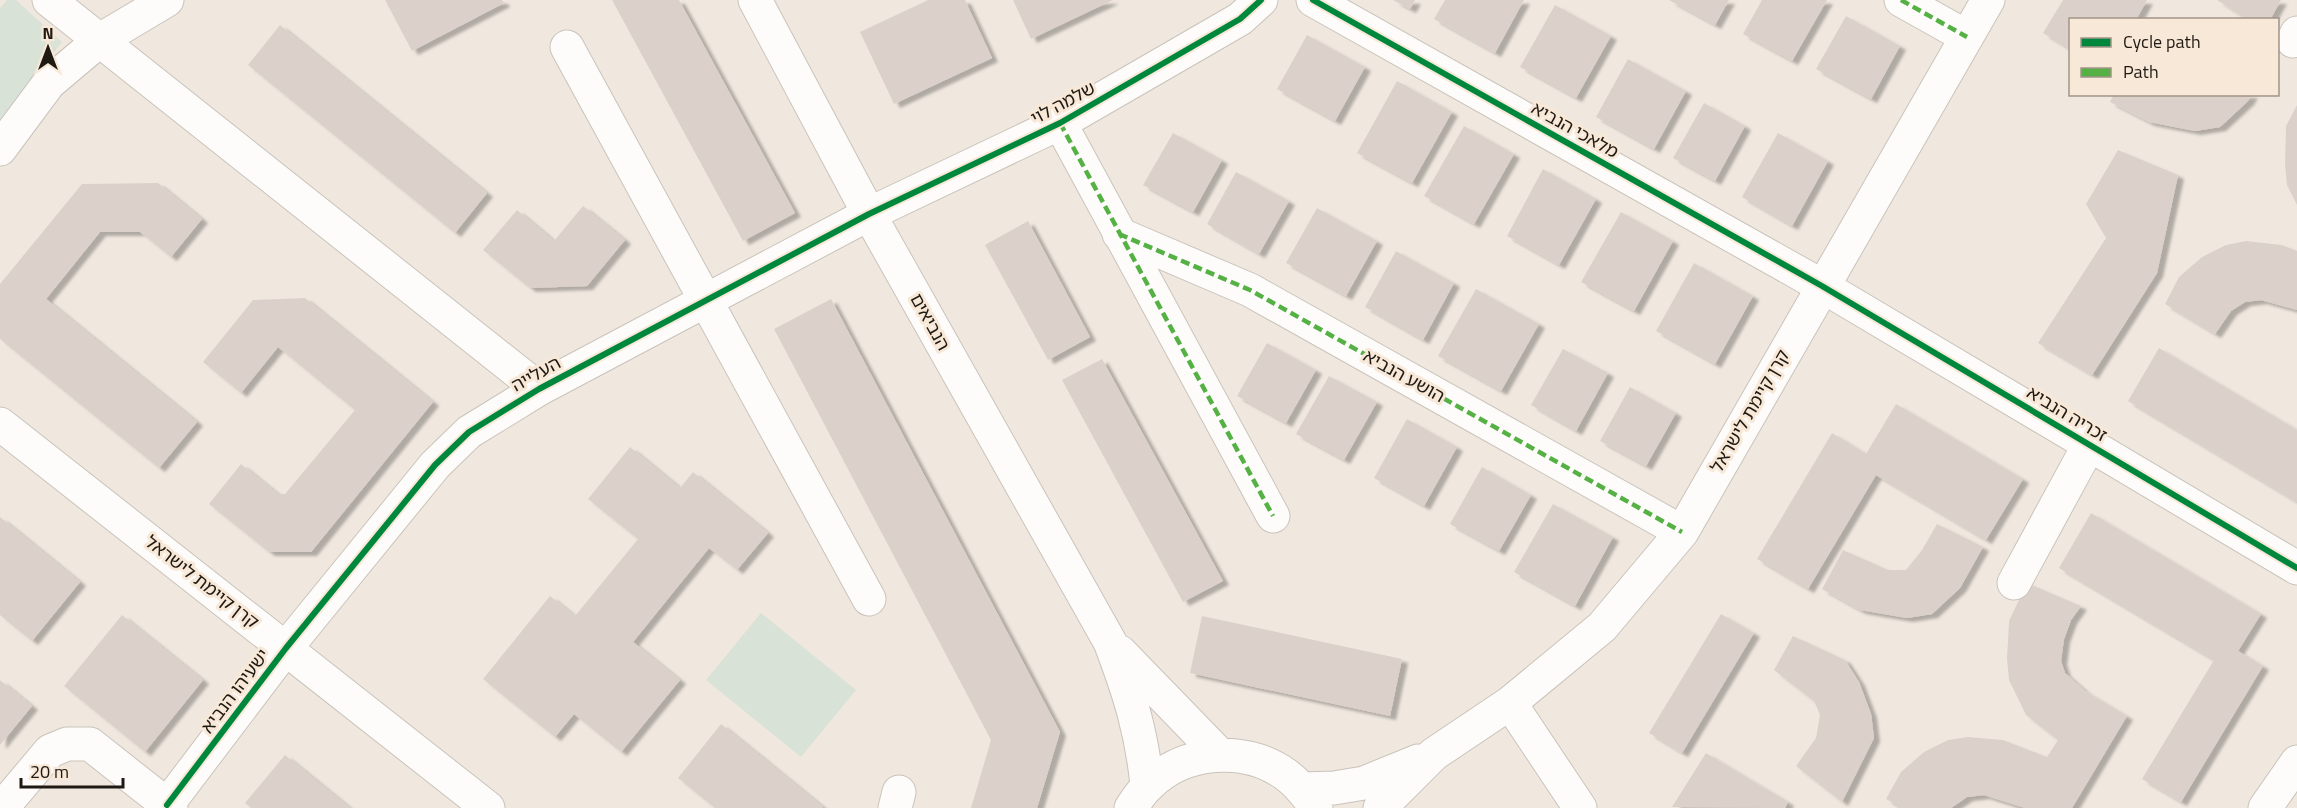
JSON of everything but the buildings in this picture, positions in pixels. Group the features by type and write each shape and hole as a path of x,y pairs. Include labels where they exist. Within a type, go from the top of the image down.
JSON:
{"street":[{"path":"49,0 539,389"},
{"path":"0,149 49,83 100,40 167,0"},
{"name":"הנביאים","path":"755,0 869,214 1110,642 1132,700 1143,748 1139,797"},
{"name":"שלמה לוי","path":"869,214 1059,123 1240,19 1261,0"},
{"name":"מלאכי הנביא","path":"1313,0 1822,286"},
{"path":"1901,0 1967,38"},
{"name":"קרן קיימת לישראל","path":"1380,808 1434,754 1510,703 1602,627 1682,532 1988,0"},
{"path":"567,47 869,599"},
{"path":"1059,123 1273,516"},
{"name":"העלייה","path":"286,648 435,465 469,432 539,389 869,214"},
{"name":"הושע הנביא","path":"1119,234 1250,290 1682,532"},
{"name":"זכריה הנביא","path":"1822,286 2297,568"},
{"name":"קרן קיימת לישראל","path":"0,424 488,808"},
{"path":"2014,583 2089,445"},
{"name":"הנביאים","path":"1110,642 1219,754"},
{"name":"ישעיהו הנביא","path":"2,808 50,751 67,744 90,744 169,807 286,648"},
{"path":"1510,703 1580,808"},
{"path":"1139,797 1168,770 1193,759 1219,754 1242,756 1264,762 1285,774 1309,798"},
{"name":"קרן קיימת לישראל","path":"1309,798 1334,788 1364,783 1434,754"},
{"path":"2265,808 2297,762"}],"shaded area":[{"path":"7,0 16,0 62,42 0,121 0,8"},
{"path":"761,613 856,690 801,757 706,680"}],"marked path":[{"path":"1901,0 1967,37"},
{"path":"1060,123 1273,516"},
{"path":"1119,234 1250,290 1682,532"}],"cycle path":[{"path":"167,805 286,648 435,465 469,432 539,389 869,214 1060,123 1240,19 1261,0"},
{"path":"1313,0 1822,286 2297,568"}]}
